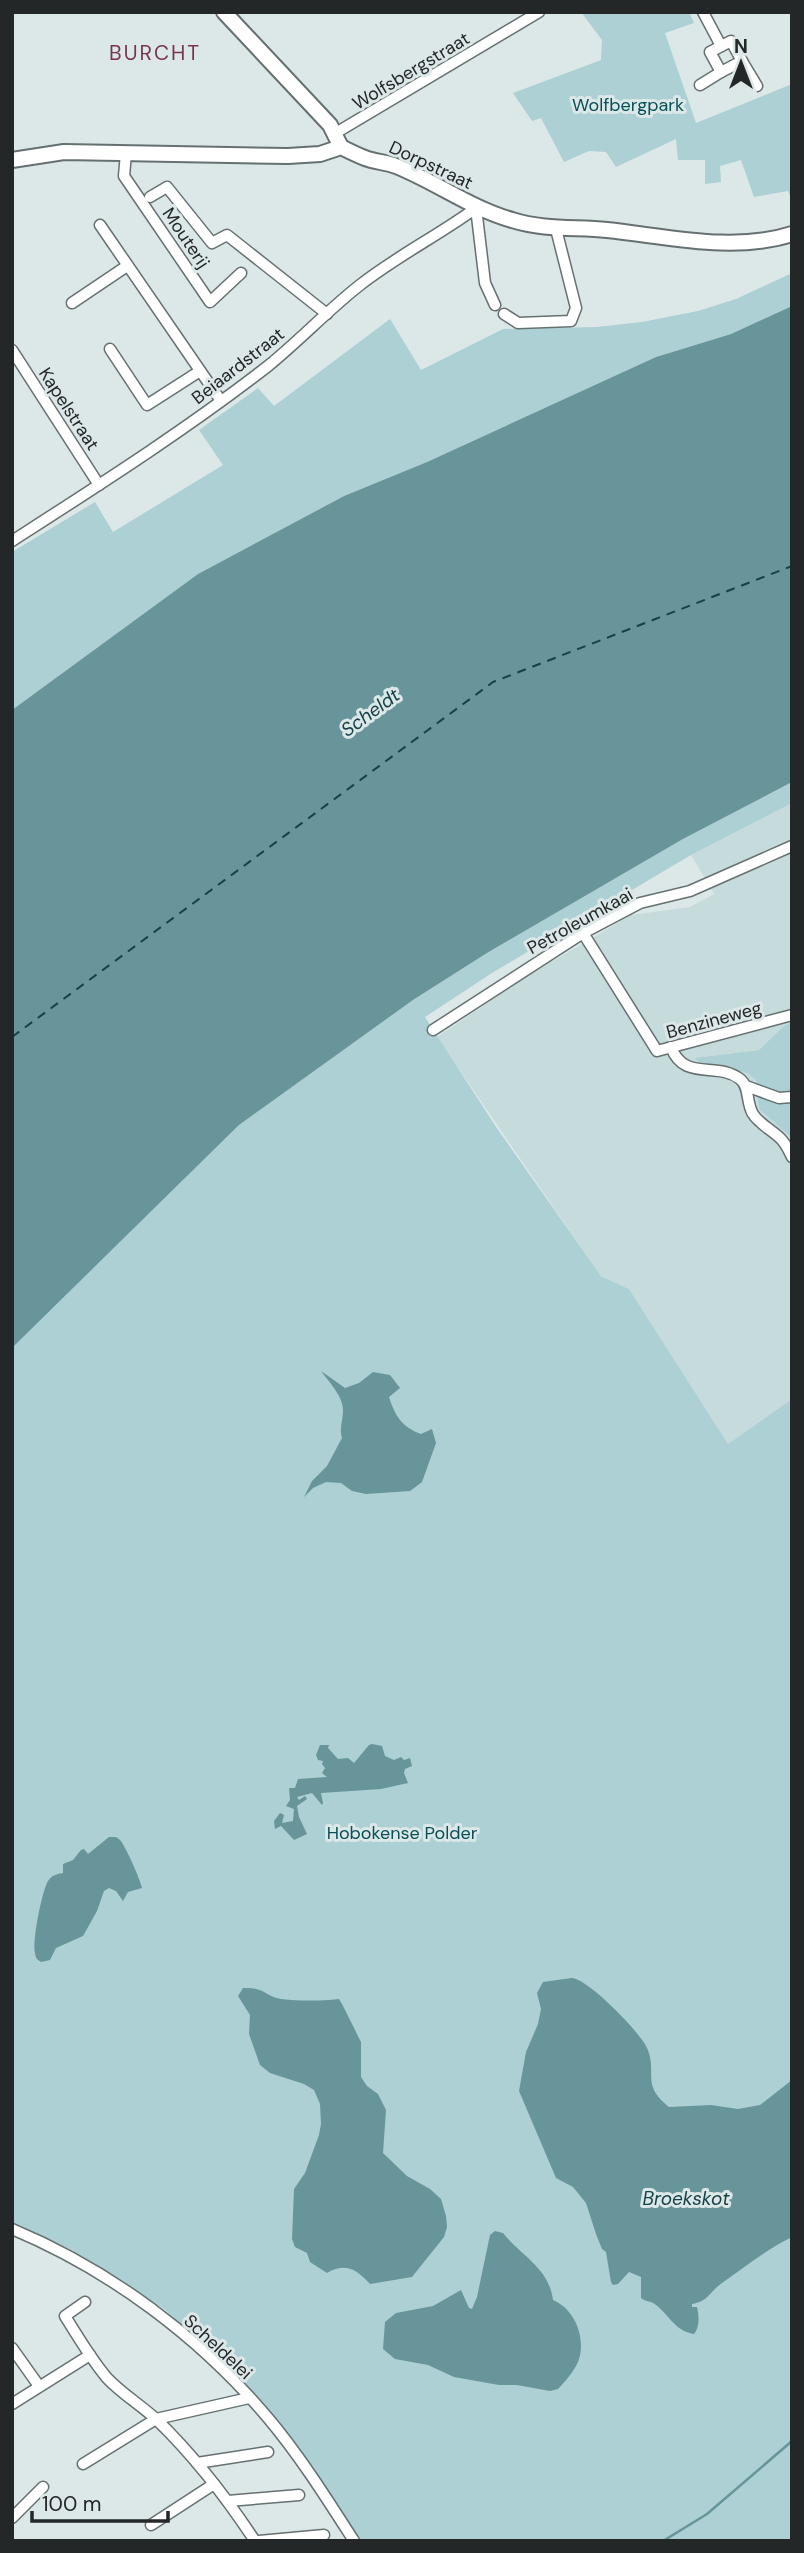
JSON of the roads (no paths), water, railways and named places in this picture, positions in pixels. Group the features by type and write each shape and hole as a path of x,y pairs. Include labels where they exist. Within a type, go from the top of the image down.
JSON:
{"street":[{"path":"12,160 64,152 288,156 320,154 338,140 330,125 224,12"},
{"name":"Wolfsbergstraat","path":"338,140 539,12"},
{"path":"703,12 721,46"},
{"path":"721,72 710,52 731,41 757,86"},
{"path":"700,85 742,61"},
{"name":"Dorpstraat","path":"338,140 366,159 395,165 476,208 512,220 556,229 585,229 721,242 780,238 792,234"},
{"name":"Mouterij","path":"127,153 124,176 210,302 242,273"},
{"path":"150,197 167,187 212,243 226,235 327,314"},
{"path":"476,208 485,283 495,305"},
{"name":"Beiaardstraat","path":"12,541 221,401 271,363 361,284 476,208"},
{"path":"100,225 221,401"},
{"path":"504,314 518,323 571,321 576,308 573,289 556,229"},
{"path":"72,303 127,267"},
{"name":"Beiaardstraat","path":"110,348 147,405 200,371"},
{"name":"Kapelstraat","path":"12,350 99,485"},
{"name":"Petroleumkaai","path":"433,1030 583,933 640,903 690,891 792,846"},
{"name":"Benzineweg","path":"583,933 657,1051 792,1015"},
{"path":"671,1047 680,1063 735,1076 741,1080 746,1086 754,1115 782,1140 792,1157"},
{"path":"746,1086 779,1098 792,1097"},
{"name":"Scheldelei","path":"12,2229 83,2264 141,2302 198,2347 249,2398 289,2445 354,2541"},
{"path":"85,2302 65,2316 90,2355 108,2379 156,2419 197,2463 257,2541 324,2535"},
{"path":"12,2348 39,2386"},
{"path":"12,2404 90,2355"},
{"path":"83,2464 156,2419 249,2398"},
{"path":"197,2463 268,2452"},
{"path":"151,2525 215,2484"},
{"path":"12,2518 43,2487"},
{"path":"228,2501 299,2495"}],"water":[{"name":"Scheldt","path":"792,306 792,782 683,839 487,953 413,1000 239,1125 12,1348 12,710 198,574 344,496 427,462 656,357 731,334"},
{"path":"321,1371 345,1388 359,1383 373,1372 390,1375 400,1388 389,1397 400,1420 421,1434 432,1429 436,1443 422,1482 410,1491 366,1494 352,1491 341,1483 326,1482 313,1488 304,1497 312,1481 327,1466 342,1438 341,1400"},
{"path":"372,1744 382,1746 385,1756 394,1760 401,1757 404,1760 410,1758 412,1766 405,1769 404,1773 408,1783 381,1789 321,1793 322,1805 312,1793 297,1797 299,1800 305,1796 307,1799 297,1806 307,1834 294,1840 281,1826 275,1829 274,1821 280,1813 284,1815 282,1823 293,1821 294,1809 286,1806 290,1800 289,1788 295,1788 298,1779 327,1777 322,1773 325,1768 323,1761 318,1760 316,1755 320,1745 329,1745 328,1748 338,1759 348,1758 354,1763"},
{"path":"109,1837 116,1837 122,1843 142,1888 128,1892 123,1901 116,1891 109,1888 104,1891 97,1911 83,1936 56,1948 50,1960 41,1962 35,1955 34,1947 40,1905 48,1881 63,1873 63,1864 73,1860 81,1850 84,1849 88,1854"},
{"name":"Broekskot","path":"572,1978 601,1996 642,2040 650,2057 652,2085 660,2099 669,2107 711,2105 738,2109 760,2105 792,2080 792,2237 718,2286 706,2298 692,2304 692,2307 697,2307 699,2318 694,2334 682,2330 661,2309 641,2298 641,2277 629,2272 618,2284 613,2285 606,2252 602,2249 586,2203 573,2187 556,2178 519,2091 526,2052 538,2024 541,2009 537,1993 543,1982"},
{"path":"243,1988 256,1989 281,1999 339,1999 342,2004 361,2042 361,2077 367,2086 378,2094 386,2110 383,2153 407,2176 430,2189 441,2199 446,2216 444,2237 412,2277 370,2284 351,2269 340,2268 327,2273 310,2262 307,2253 295,2247 292,2239 294,2189 305,2173 319,2135 320,2104 314,2090 270,2073 260,2065 249,2034 250,2015 238,1996"},
{"path":"495,2231 503,2233 534,2264 546,2279 553,2300 567,2310 577,2326 581,2344 578,2362 558,2389 550,2391 454,2377 428,2365 395,2359 383,2349 385,2322 396,2313 433,2306 461,2290 472,2309 490,2235"}],"waterway":[{"path":"663,2541 707,2514 792,2441"}],"district":[{"name":"BURCHT","path":"155,53"}],"park label":[{"name":"Wolfbergpark","path":"628,105"},
{"name":"Hobokense Polder","path":"402,1833"}]}
